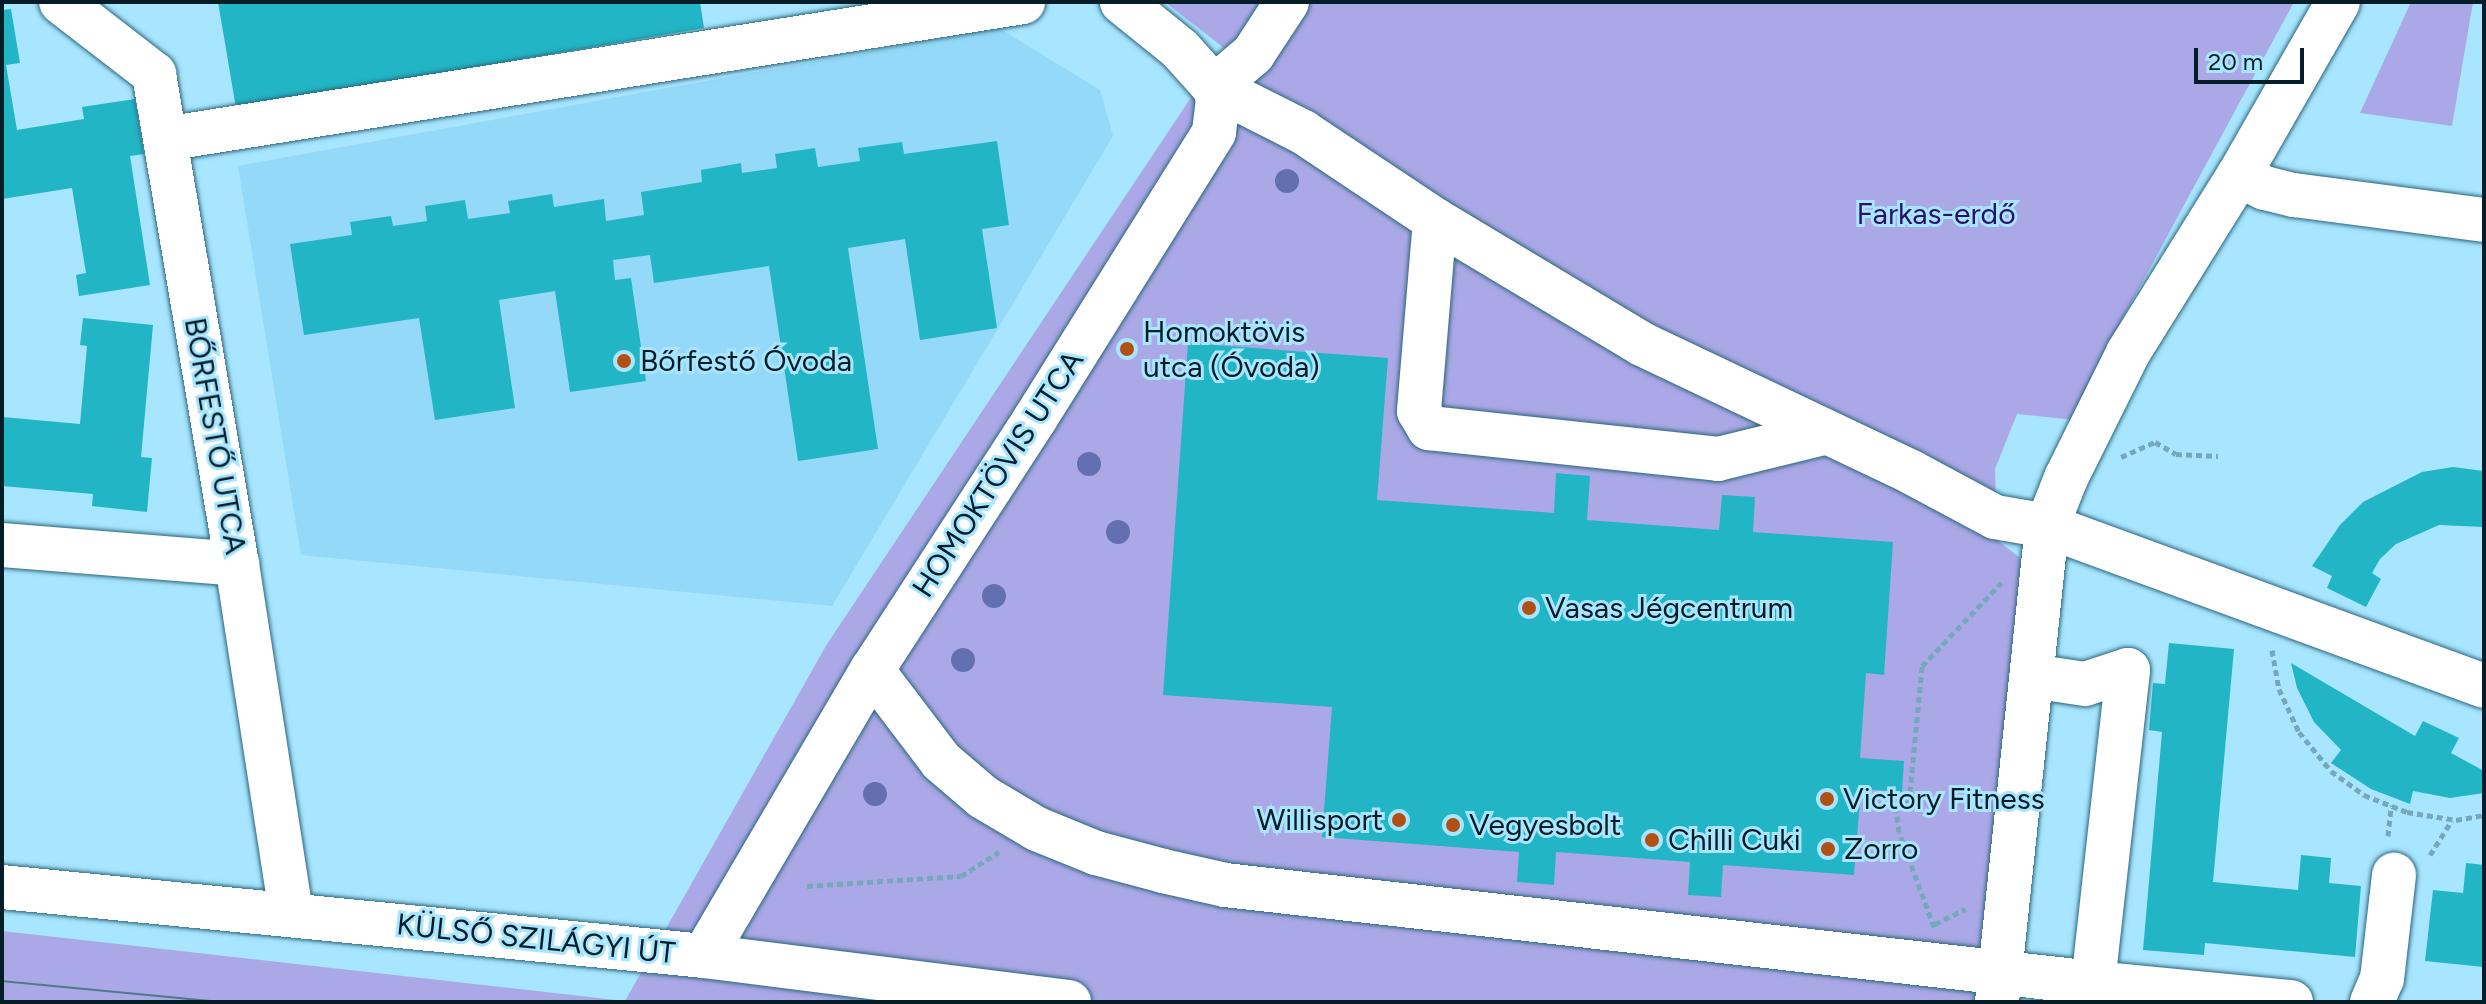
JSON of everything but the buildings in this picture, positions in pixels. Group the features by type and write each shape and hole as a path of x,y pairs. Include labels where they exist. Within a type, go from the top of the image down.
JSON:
{"street":[{"path":"165,139 1023,2"},
{"path":"1122,2 1180,49 1214,87 1303,132 1435,220 1642,344 1911,472 1995,517 2047,526 2484,686"},
{"path":"1214,87 1253,54 1287,2"},
{"path":"1999,988 2047,526 2066,478 2128,353 2239,175 2338,2"},
{"name":"BŐRFESTŐ UTCA","path":"72,6 154,74 237,564 291,914"},
{"name":"HOMOKTÖVIS UTCA","path":"704,956 872,670 1214,132 1219,108 1214,87"},
{"path":"2239,175 2265,188 2294,195 2484,220"},
{"path":"1435,220 1419,411 1429,428 1718,459 1824,433"},
{"path":"2,545 237,564"},
{"path":"872,670 941,761 983,797 1037,829 1096,853 1225,885 1932,965 1999,988 2093,983 2291,1002"},
{"path":"2032,676 2085,684 2128,670 2093,983"},
{"path":"2372,1002 2382,979 2394,875"},
{"name":"KÜLSŐ SZILÁGYI ÚT","path":"2,887 704,956 1069,1002"}],"path":[{"path":"1932,965 1934,924 1899,832 1896,809 1909,802 1922,666 2010,574"},
{"path":"2279,610 2272,625 2271,647 2279,689 2299,732 2331,771 2364,795 2407,812 2456,820 2484,815"},
{"path":"807,886 961,876 1037,829"}],"shaded area":[{"name":"Bőrfestő Óvoda","path":"999,28 1100,90 1113,136 832,606 301,555 238,166"}],"green space":[{"name":"Farkas-erdő","path":"1165,2 2294,2 2092,375 2074,420 2017,414 1995,469 1997,540 2024,561 1974,1002 2,1002 2,931 625,1001 827,644 1224,48"},
{"path":"2411,2 2473,2 2452,126 2360,113"}],"tram line":[{"path":"2,981 220,1002"}],"place":[{"name":"Homoktövis utca (Óvoda)","path":"1127,349"},
{"name":"Bőrfestő Óvoda","path":"624,361"},
{"name":"Vasas Jégcentrum","path":"1529,608"},
{"name":"Victory Fitness","path":"1827,799"},
{"name":"Willisport","path":"1399,820"},
{"name":"Vegyesbolt","path":"1453,825"},
{"name":"Chilli Cuki","path":"1652,840"},
{"name":"Zorro","path":"1828,849"}]}
